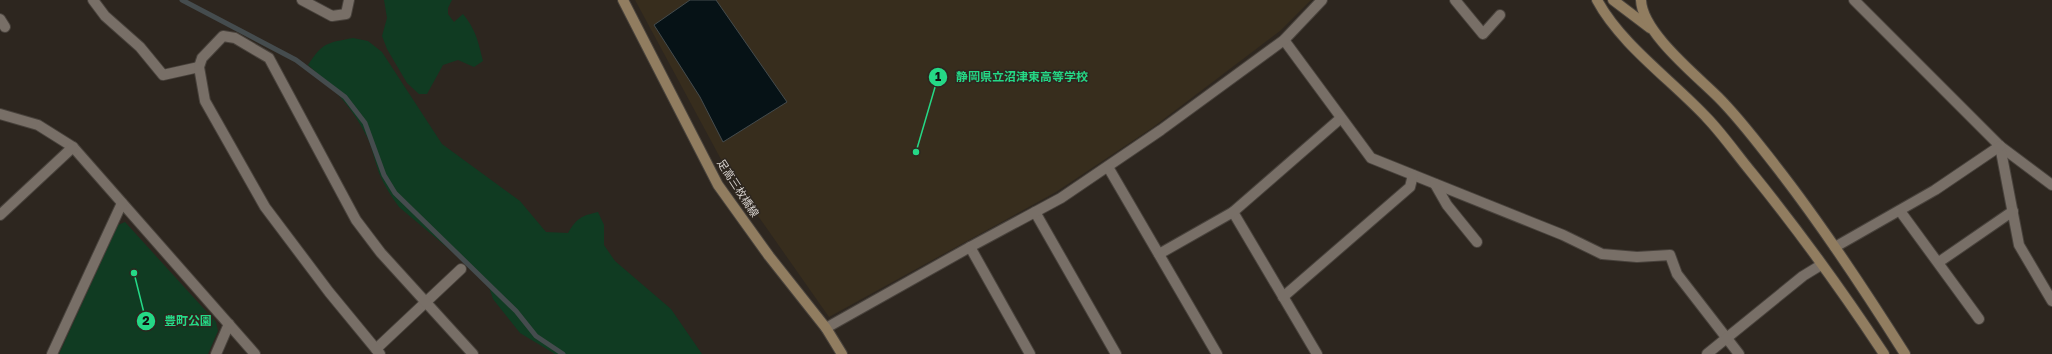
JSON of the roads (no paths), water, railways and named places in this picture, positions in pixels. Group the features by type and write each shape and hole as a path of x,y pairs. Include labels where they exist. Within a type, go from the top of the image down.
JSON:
{"street":[{"path":"93,0 105,16 140,47 163,75 199,67"},
{"path":"302,0 332,16 346,14 349,0"},
{"name":"足高三枚橋線","path":"623,0 718,185 769,256 826,328 842,354"},
{"path":"826,328 970,247 1062,198 1162,130 1284,40 1322,0"},
{"path":"1455,0 1483,34 1500,15"},
{"path":"1597,0 1604,14 1621,33 1709,119 1778,205 1884,354"},
{"path":"1613,0 1652,29 1720,99 1751,134 1836,247 1905,354"},
{"path":"1641,0 1641,9 1652,29"},
{"path":"1854,0 2000,146 2052,185"},
{"path":"462,269 426,302 378,352 265,207 205,101 199,67 202,58 223,36 235,38 269,58 356,220 381,253 426,302 473,354"},
{"path":"1284,40 1371,158 1563,235 1602,254 1637,257 1670,255 1677,274 1739,354"},
{"path":"0,114 38,125 73,147 255,354"},
{"path":"1159,254 1233,212 1341,118"},
{"path":"1836,247 1935,190 2000,146"},
{"path":"2000,146 2019,245 2052,301"},
{"path":"0,215 73,147"},
{"path":"1108,166 1217,354"},
{"path":"1283,297 1410,187 1413,175"},
{"path":"1435,184 1447,205 1477,242"},
{"path":"52,354 122,202"},
{"path":"1900,211 1939,262 1979,319"},
{"path":"1939,262 2013,211"},
{"path":"1035,212 1116,354"},
{"path":"1233,212 1317,354"},
{"path":"970,247 1030,354"},
{"path":"1707,354 1821,264"},
{"path":"216,354 229,324"}],"waterway":[{"path":"182,0 296,60 345,97 365,123 384,175 395,193 516,311 536,336 563,354"}],"place":[{"name":"静岡県立沼津東高等学校","path":"916,152"},
{"name":"豊町公園","path":"134,273"}]}
